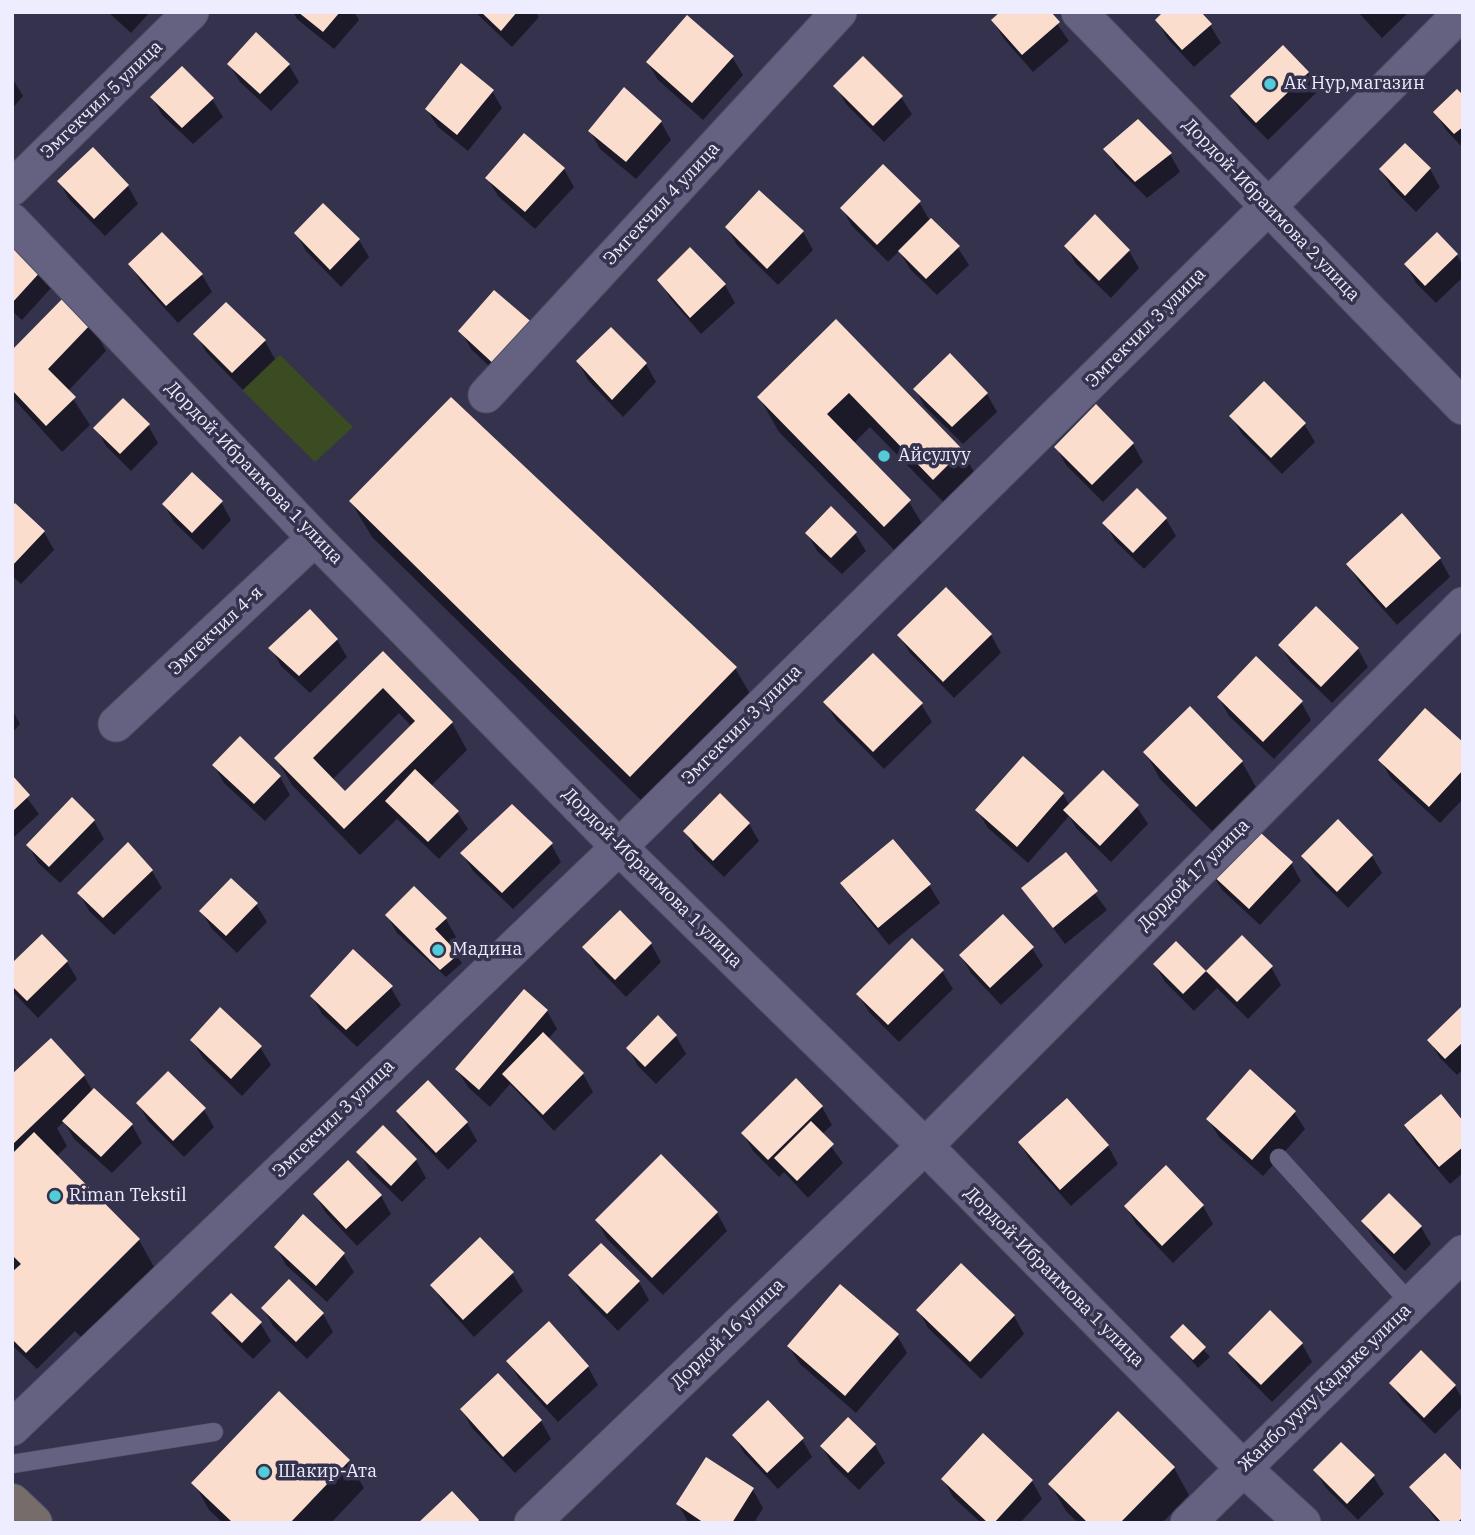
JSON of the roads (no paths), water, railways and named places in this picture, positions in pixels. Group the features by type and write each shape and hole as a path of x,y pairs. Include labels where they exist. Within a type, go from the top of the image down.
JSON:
{"main road":[{"path":"12,1503 33,1523"}],"street":[{"name":"Эмгекчил 5 улица","path":"12,188 191,12"},
{"name":"Эмгекчил 4 улица","path":"486,395 839,12"},
{"name":"Дордой-Ибраимова 2 улица","path":"1079,12 1463,407"},
{"name":"Эмгекчил 3 улица","path":"12,1428 619,847 1462,12"},
{"name":"Дордой-Ибраимова 1 улица","path":"12,220 316,538 619,847 925,1146 1243,1468 1303,1523"},
{"name":"Эмгекчил 4-я","path":"116,724 316,538"},
{"name":"Дордой 17 улица","path":"925,1146 1463,605"},
{"name":"Дордой 16 улица","path":"532,1523 925,1146"},
{"name":"Жанбо уулу Кадыке улица","path":"1188,1523 1463,1253"}],"lane":[{"path":"1279,1158 1411,1304"},
{"path":"12,1464 214,1432"}],"place":[{"name":"Ак Нур,магазин","path":"1270,84"},
{"name":"Айсулуу","path":"884,456"},
{"name":"Мадина","path":"438,950"},
{"name":"Riman Tekstil","path":"55,1196"},
{"name":"Шакир-Ата","path":"264,1472"}]}
